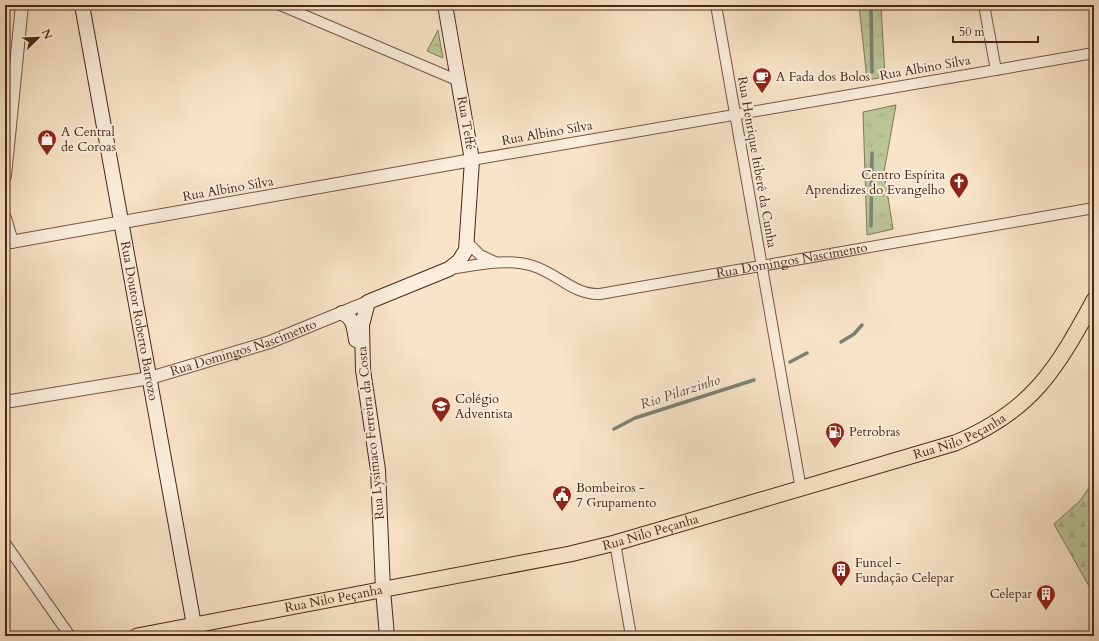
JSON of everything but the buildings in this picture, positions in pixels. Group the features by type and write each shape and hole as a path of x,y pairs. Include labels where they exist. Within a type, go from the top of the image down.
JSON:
{"main road":[{"name":"Rua Doutor Roberto Barrozo","path":"82,5 195,631"},
{"name":"Rua Teffé","path":"445,5 472,160 467,242"},
{"name":"Rua Domingos Nascimento","path":"368,302 449,269 463,256 467,242"},
{"name":"Rua Nilo Peçanha","path":"137,636 195,631 383,590 546,559 614,543 955,443 983,430 1006,416 1026,400 1051,374 1072,341 1094,300"},
{"name":"Rua Lysímaco Ferreira da Costa","path":"368,302 362,325 363,370 380,490 383,590 388,636"},
{"path":"342,313 349,316 353,322 363,370"}],"street":[{"path":"5,176 22,5"},
{"path":"280,5 458,81"},
{"name":"Rua Henrique Itiberê da Cunha","path":"716,5 801,489"},
{"path":"984,5 996,70"},
{"name":"Rua Albino Silva","path":"8,242 472,160 1094,53"},
{"name":"Rua Domingos Nascimento","path":"449,269 495,262 532,266 574,288 590,294 762,266 1094,208"},
{"path":"5,218 8,242"},
{"name":"Rua Domingos Nascimento","path":"467,242 480,255 495,262"},
{"name":"Rua Domingos Nascimento","path":"5,402 150,378 263,345 368,302"},
{"path":"5,543 70,636"},
{"path":"614,543 631,636"}],"green space":[{"path":"859,5 881,5 885,77 867,80"},
{"path":"438,30 443,58 427,51"},
{"path":"896,105 884,172 893,229 867,235 863,112"},
{"path":"1094,480 1094,595 1054,524 1080,501"}],"waterway":[{"name":"Rio Pilarzinho","path":"871,5 872,72"},
{"name":"Rio Pilarzinho","path":"871,226 872,153"},
{"name":"Rio Pilarzinho","path":"841,342 854,334 862,325"},
{"name":"Rio Pilarzinho","path":"790,362 807,353"},
{"name":"Rio Pilarzinho","path":"614,429 635,418 754,380"}],"place":[{"name":"A Fada dos Bolos","path":"762,94"},
{"name":"A Central de Coroas","path":"47,156"},
{"name":"Centro Espírita Aprendizes do Evangelho","path":"959,199"},
{"name":"Colégio Adventista","path":"441,423"},
{"name":"Petrobras","path":"835,449"},
{"name":"Bombeiros - 7 Grupamento","path":"562,512"},
{"name":"Funcel - Fundação Celepar","path":"841,587"},
{"name":"Celepar","path":"1046,611"}]}
